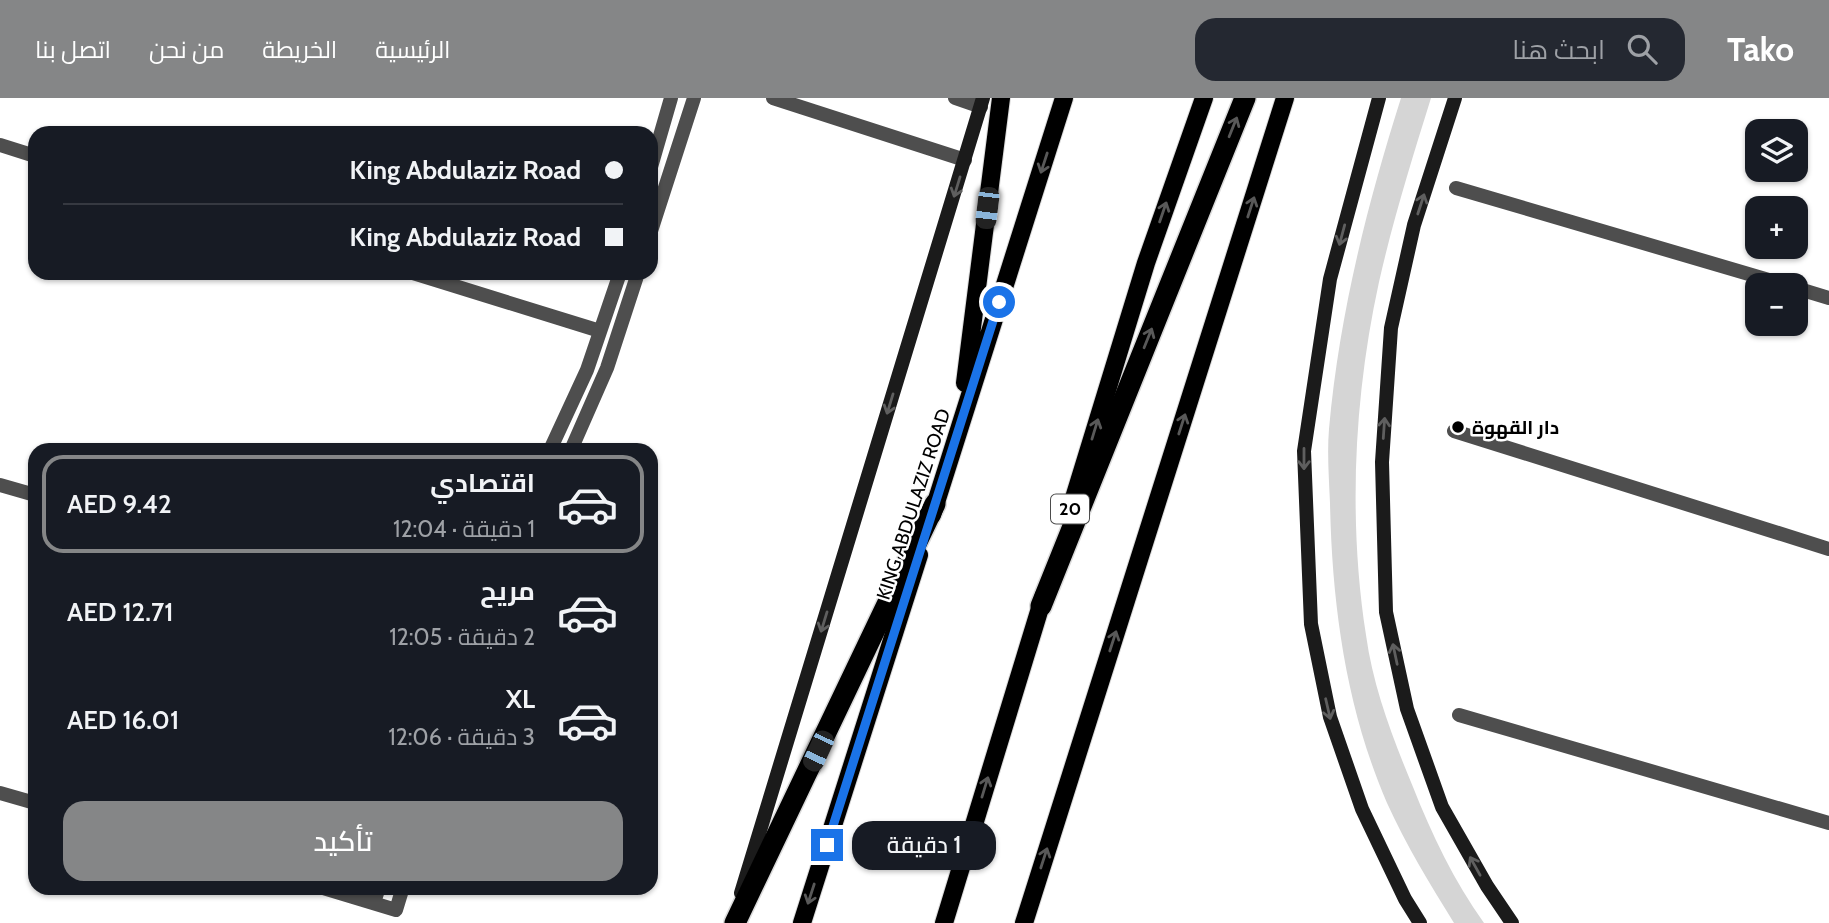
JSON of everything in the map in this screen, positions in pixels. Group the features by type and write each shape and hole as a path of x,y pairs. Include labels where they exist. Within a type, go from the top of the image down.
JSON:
{"highway":[{"path":"1041,606 1245,98"},
{"path":"733,923 935,504"}],"main road":[{"path":"959,429 1001,98"},
{"name":"KING ABDULAZIZ ROAD","path":"802,923 1064,98"},
{"name":"20","path":"944,923 1146,263 1204,98"},
{"path":"1024,923 1285,98"},
{"path":"1379,98 1330,279 1304,451 1311,625 1330,717 1362,809 1405,899 1420,923"},
{"path":"1455,98 1414,225 1391,328 1382,462 1386,612 1407,709 1442,807 1487,886 1512,923"},
{"path":"733,923 982,102"}],"street":[{"path":"658,143 671,98"},
{"path":"658,209 694,98"},
{"path":"773,98 965,159"},
{"path":"955,98 982,102"},
{"path":"0,145 28,154"},
{"path":"1456,188 1745,273"},
{"path":"436,280 600,331"},
{"path":"554,443 587,370 618,280"},
{"path":"573,443 607,368 636,280"},
{"path":"1808,292 1829,298"},
{"path":"1454,431 1829,549"},
{"path":"0,485 28,493"},
{"path":"1459,715 1829,823"},
{"path":"0,793 28,801"},
{"path":"347,895 396,910 401,895"},
{"path":"374,903 376,895"}],"shaded area":[{"path":"1401,98 1431,98 1384,259 1364,369 1356,458 1360,591 1373,674 1391,732 1436,840 1453,874 1484,923 1454,923 1410,849 1387,803 1373,767 1351,693 1334,580 1328,457 1334,387 1356,261"}],"place":[{"name":"دار القهوة","path":"1458,427"}],"route":[{"path":"827,845 999,302"}]}
